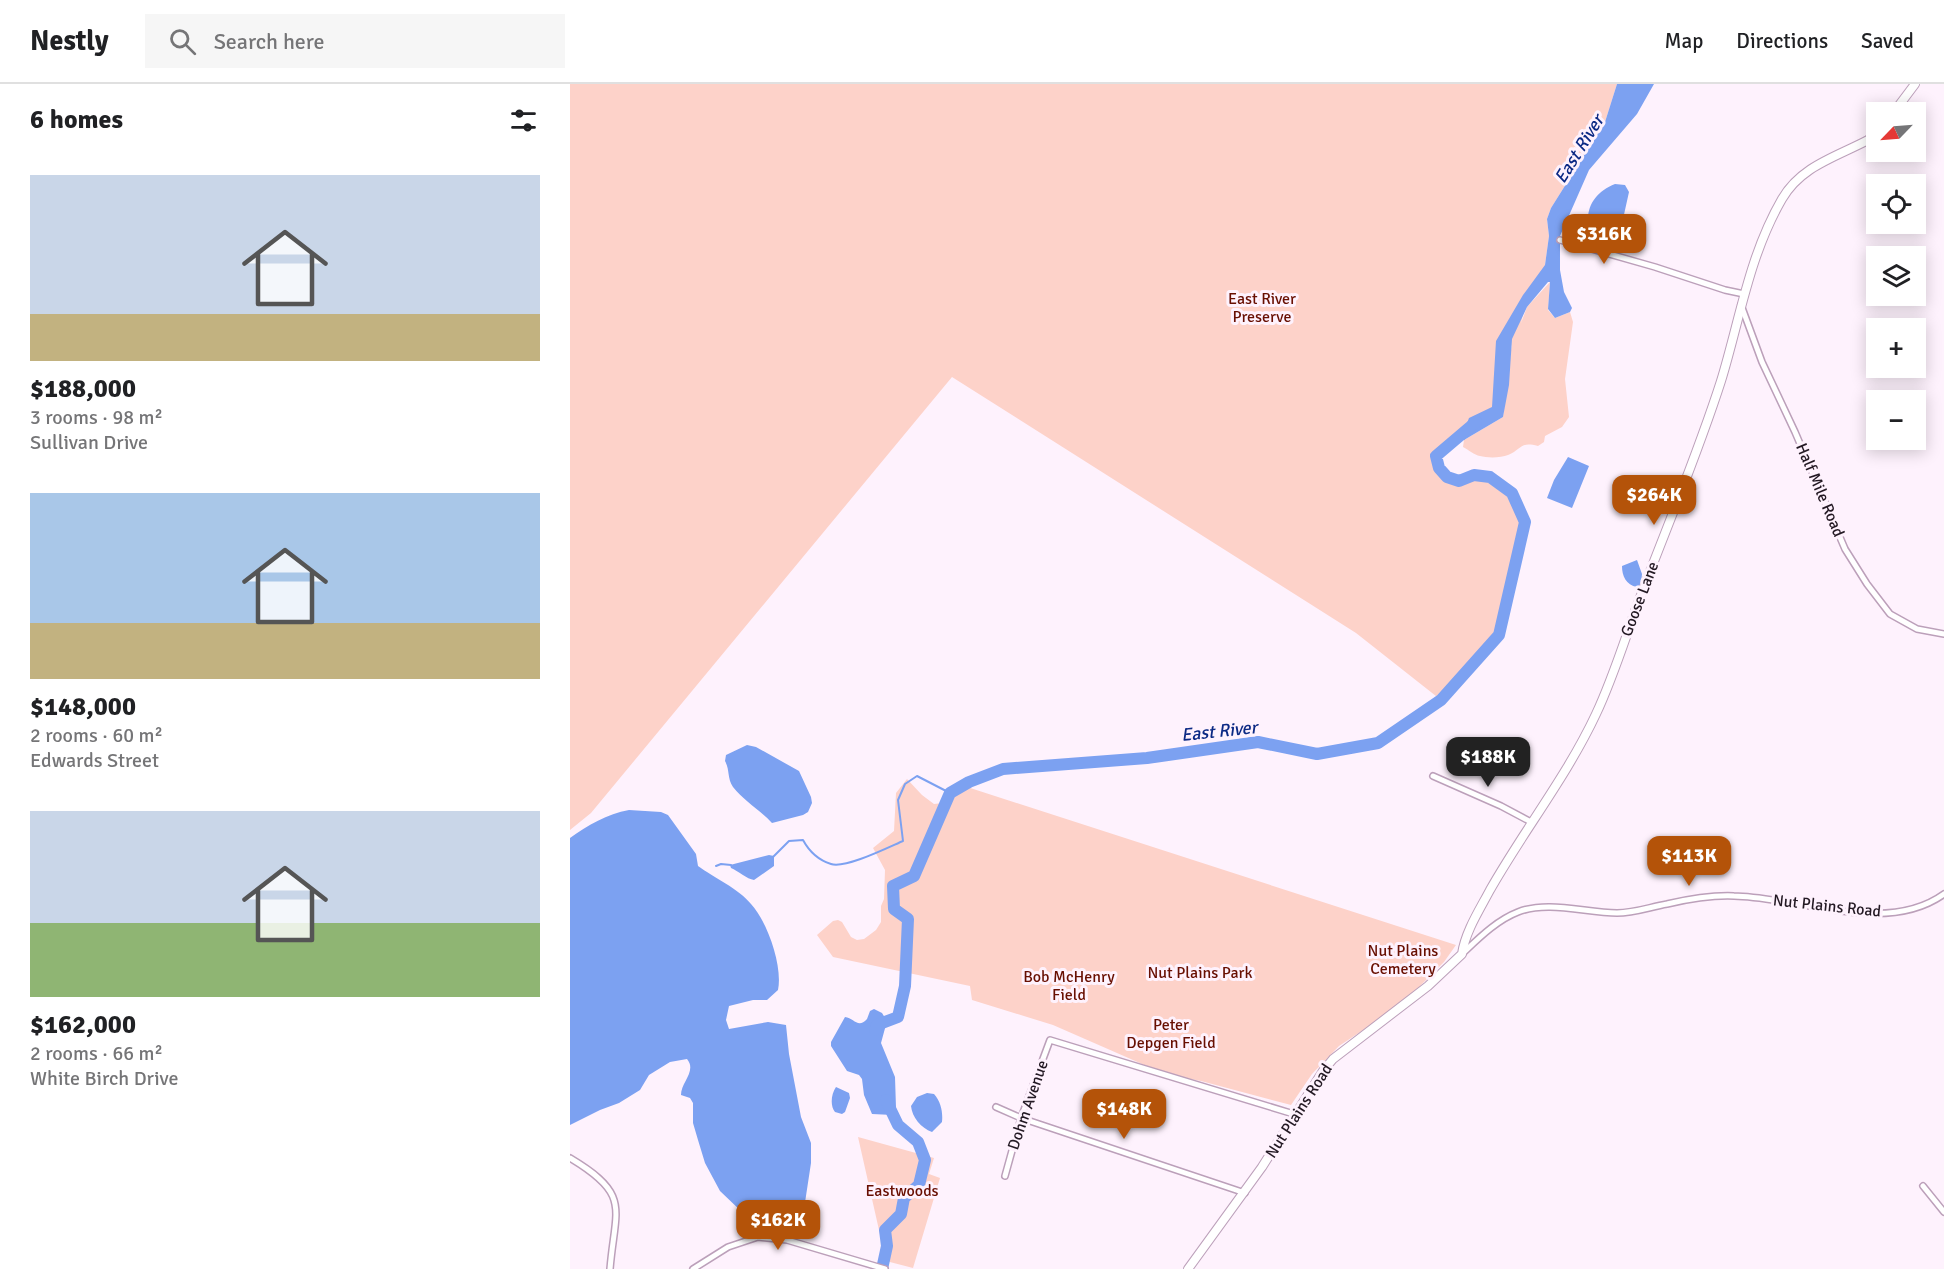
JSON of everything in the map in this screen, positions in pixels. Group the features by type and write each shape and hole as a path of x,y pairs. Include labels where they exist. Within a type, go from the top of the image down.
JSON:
{"street":[{"path":"1902,102 1915,84"},
{"name":"Goose Lane","path":"1462,954 1463,946 1478,913 1512,851 1586,733 1605,695 1721,380 1754,259 1782,199 1792,184 1805,172 1866,142"},
{"path":"1560,240 1744,294"},
{"name":"Half Mile Road","path":"1741,305 1762,362 1845,549 1890,614 1917,629 1944,634"},
{"path":"1433,776 1531,822"},
{"name":"Nut Plains Road","path":"1188,1269 1245,1193 1332,1059 1428,986 1499,922 1517,912 1548,907 1619,913 1686,900 1736,896 1876,914 1913,909 1944,894"},
{"name":"Dohm Avenue","path":"1005,1176 1021,1118 1050,1040 1297,1115"},
{"path":"996,1107 1021,1118 1245,1193"},
{"path":"570,1158 598,1178 614,1195 618,1210 610,1269"},
{"path":"1923,1186 1944,1212"},
{"path":"693,1269 728,1247 758,1237 787,1240 885,1269"}],"green space":[{"name":"East River Preserve","path":"570,84 1617,84 1605,122 1551,208 1547,219 1549,236 1545,265 1549,274 1526,302 1521,323 1527,307 1550,282 1548,310 1555,318 1570,312 1573,322 1565,379 1569,417 1562,427 1545,436 1544,442 1538,446 1524,445 1505,456 1483,457 1463,447 1464,440 1503,417 1512,342 1496,410 1478,427 1464,431 1436,456 1439,468 1447,477 1459,481 1474,475 1490,477 1512,493 1525,522 1499,635 1441,700 1356,633 952,377 591,813 570,830"},
{"name":"Nut Plains Park","path":"907,779 934,804 943,803 961,785 1456,945 1444,962 1401,1005 1339,1046 1312,1074 1291,1105 1201,1081 1165,1074 1053,1025 972,1000 970,986 833,957 817,935 833,921 842,922 851,937 857,940 864,939 876,930 881,922 885,870 873,848 894,831 896,793"},
{"name":"Eastwoods","path":"858,1137 934,1158 929,1174 940,1178 913,1268 886,1261"}],"water":[{"path":"1617,84 1654,84 1637,114 1589,170 1560,236 1560,270 1564,292 1572,308 1570,312 1555,318 1548,309 1550,282 1527,307 1512,339 1509,385 1503,417 1464,440 1464,431 1469,418 1492,407 1496,341 1523,295 1545,265 1549,236 1547,219 1551,208 1605,122"},
{"path":"1615,184 1625,185 1629,192 1621,228 1610,234 1593,237 1588,220 1591,205 1600,193"},
{"path":"1568,457 1589,466 1572,508 1547,498 1554,480"},
{"path":"1637,560 1642,574 1641,584 1637,587 1625,580 1622,566"},
{"path":"747,745 756,747 799,771 811,797 812,803 808,812 772,823 737,792 730,780 725,761 726,755"},
{"path":"629,810 661,812 668,815 696,854 698,866 746,899 763,921 768,932 776,957 778,990 767,1000 753,1000 729,1006 726,1020 729,1029 768,1022 786,1025 801,1117 811,1143 811,1163 804,1209 801,1213 796,1215 765,1210 743,1213 720,1191 705,1163 693,1123 693,1103 690,1098 681,1095 690,1068 687,1059 670,1062 649,1075 640,1090 619,1103 570,1125 570,838 598,821"},
{"path":"769,855 774,856 774,866 754,880 731,868 730,865"},
{"path":"874,1009 882,1013 887,1021 881,1043 895,1077 896,1108 893,1115 872,1114 864,1095 862,1079 859,1075 847,1071 831,1046 845,1017 861,1023"},
{"path":"836,1087 849,1093 850,1098 842,1114 835,1112 832,1107 832,1096"},
{"path":"927,1093 934,1094 942,1111 942,1122 932,1132 918,1122 911,1106 917,1097"}],"waterway":[{"name":"East River","path":"875,1030 877,1025 898,1017 905,986 908,919 894,909 893,886 914,876 950,793 969,782 1003,769 1147,758 1258,742 1317,754 1378,743 1441,700 1499,635 1525,522 1512,493 1490,477 1474,475 1459,481 1447,477 1439,468 1436,456 1476,422"},
{"path":"773,857 789,841 803,840 814,855 831,864 838,865 867,857 903,841 898,800 905,784 917,776 950,793"},
{"path":"716,866 731,865"},
{"name":"East River","path":"882,1269 887,1246 885,1230 901,1214 904,1198 919,1185 925,1160 918,1142 898,1125 886,1100"}],"park label":[{"name":"Nut Plains Cemetery","path":"1403,960"},
{"name":"Bob McHenry Field","path":"1069,986"},
{"name":"Peter Depgen Field","path":"1171,1034"}]}
